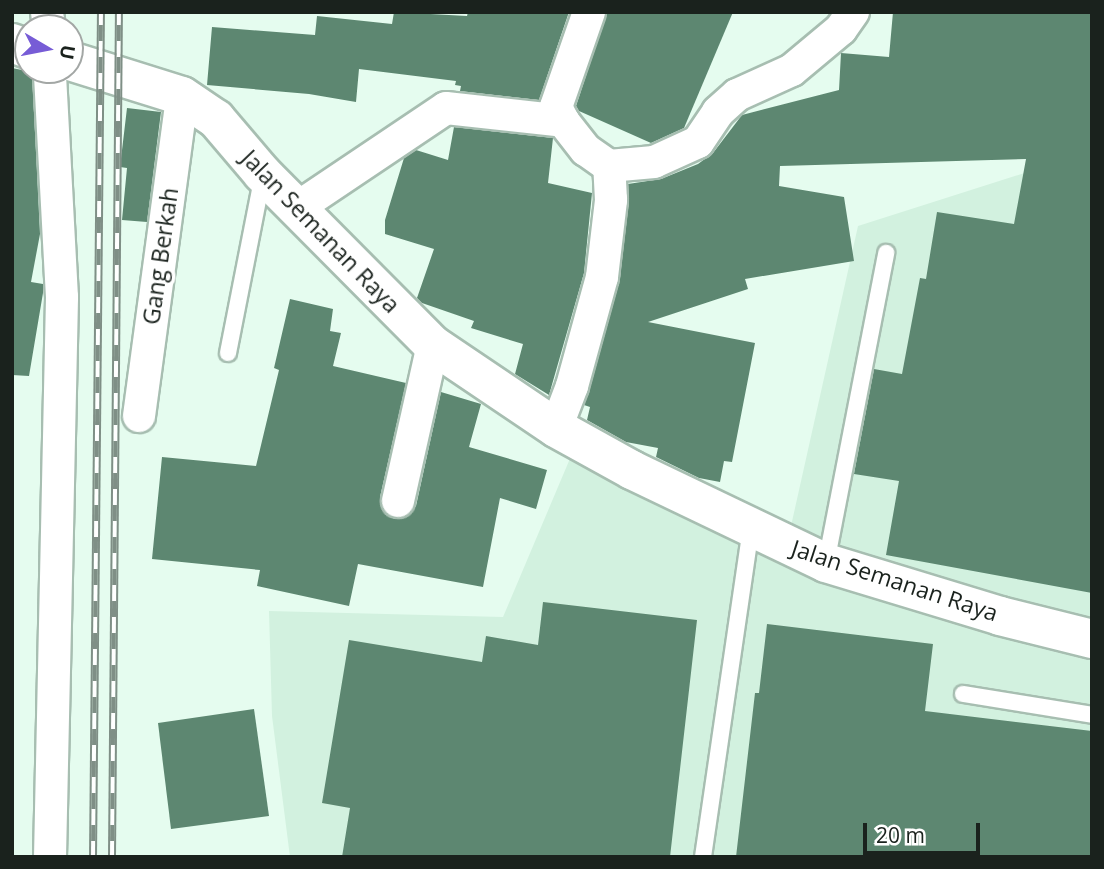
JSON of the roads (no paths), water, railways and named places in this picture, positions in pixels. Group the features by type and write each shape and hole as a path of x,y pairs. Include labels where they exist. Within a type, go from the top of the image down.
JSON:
{"street":[{"path":"589,12 556,99 563,121 586,150 609,166 654,162 698,142 718,111 737,95 792,70 841,29 853,12"},
{"name":"Jalan Semanan Raya","path":"84,71 182,96 216,119 262,173 433,345 555,428 632,470 826,562 1000,616 1092,639"},
{"path":"50,857 62,297 57,84"},
{"name":"Gang Berkah","path":"139,415 182,96"},
{"path":"297,208 446,108 563,121"},
{"path":"555,428 572,386 603,277 611,200 609,166"},
{"path":"398,501 433,345"}],"lane":[{"path":"228,353 262,173"},
{"path":"826,562 886,253"},
{"path":"703,857 751,526"},
{"path":"963,694 1092,715"}],"railway":[{"path":"93,857 101,12"},
{"path":"112,857 119,12"}]}
